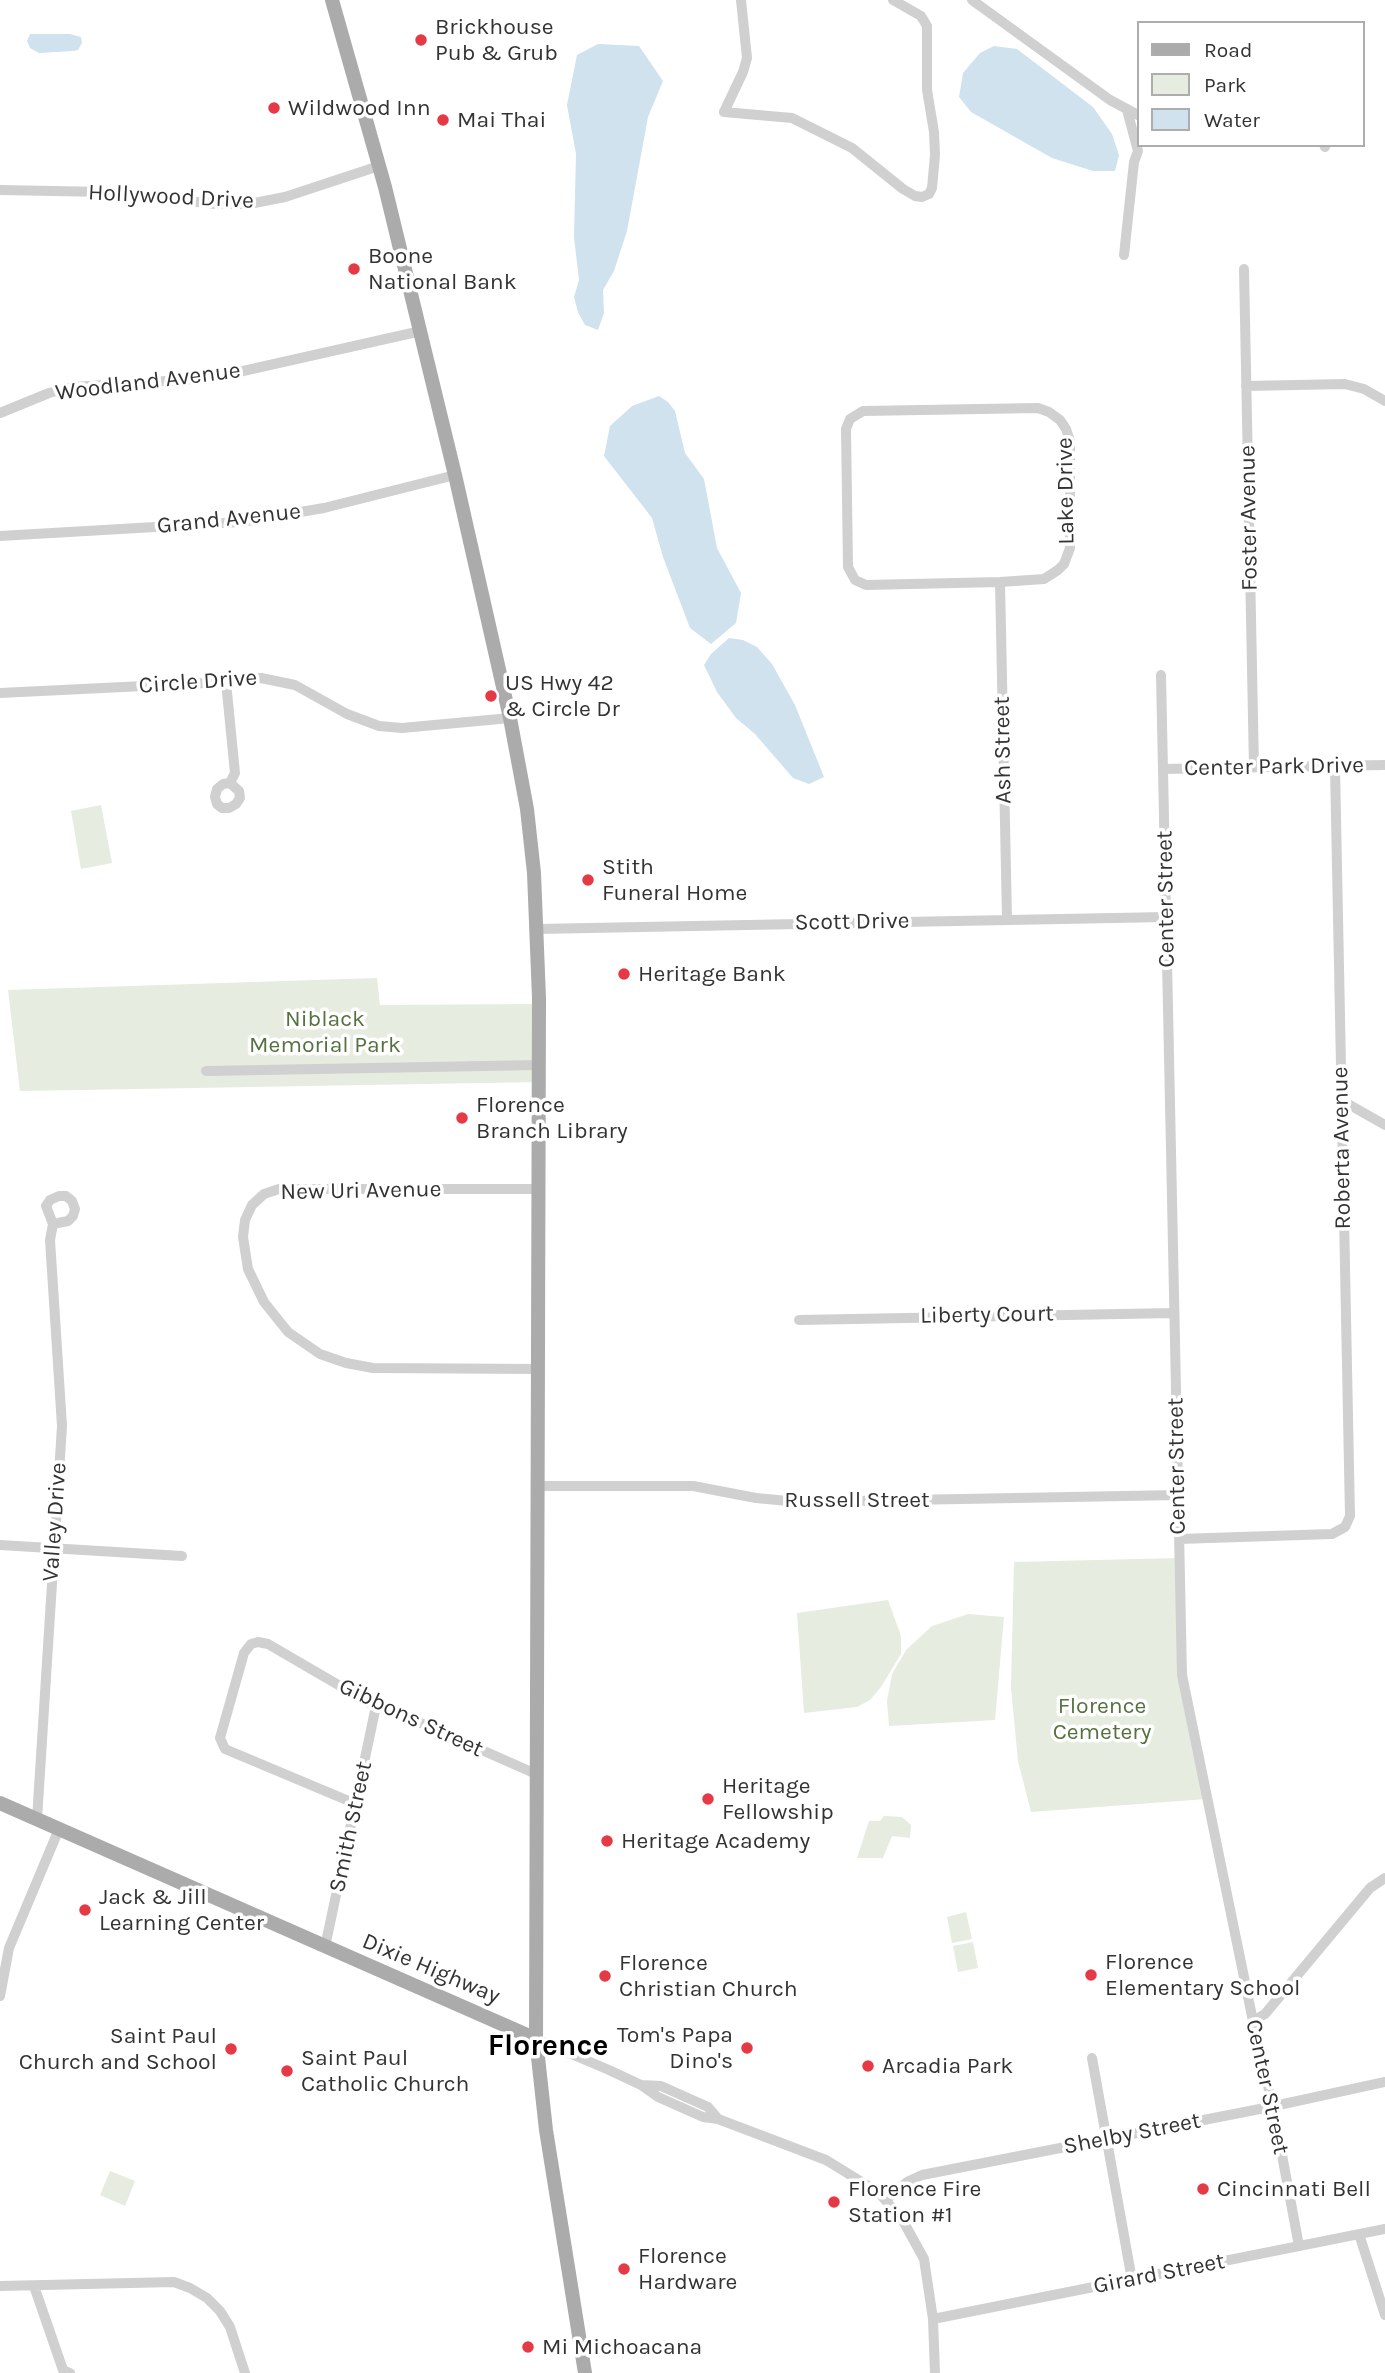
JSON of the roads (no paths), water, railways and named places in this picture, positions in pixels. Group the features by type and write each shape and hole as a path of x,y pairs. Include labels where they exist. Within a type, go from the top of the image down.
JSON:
{"main road":[{"path":"332,0 379,166 421,331 510,718 527,809 537,929 539,1065 536,2039 546,2130 585,2373"},
{"name":"Dixie Highway","path":"0,1803 536,2039"}],"street":[{"path":"741,0 747,58 724,112 792,118 852,148 909,193 922,197 932,188 935,155 927,90 928,26 921,16 893,0"},
{"path":"972,0 1110,100 1136,114"},
{"path":"1127,110 1136,133"},
{"path":"1124,255 1134,162 1142,148"},
{"name":"Hollywood Drive","path":"0,190 106,192 249,204 285,197 379,166"},
{"name":"Foster Avenue","path":"1244,269 1254,767"},
{"name":"Woodland Avenue","path":"0,413 73,387 212,378 421,331"},
{"path":"1246,386 1345,384 1364,389 1385,401"},
{"name":"Lake Drive","path":"1038,408 1060,420 1070,441 1070,548 1058,570 1044,579 1000,582 866,585 855,580 848,567 846,429 850,419 863,411 1038,408"},
{"name":"Grand Avenue","path":"0,536 242,522 324,508 455,475"},
{"name":"Ash Street","path":"1000,582 1007,919"},
{"name":"Center Street","path":"1161,675 1182,1675 1300,2246"},
{"name":"Circle Drive","path":"0,693 226,682 261,677 284,681 309,691 347,714 379,726 401,728 510,718"},
{"path":"226,682 234,773 230,783"},
{"name":"Center Park Drive","path":"1163,769 1385,765"},
{"name":"Roberta Avenue","path":"1179,1539 1332,1534 1344,1528 1350,1516 1335,766"},
{"name":"Scott Drive","path":"537,929 1166,917"},
{"path":"206,1071 539,1065"},
{"path":"1341,1100 1385,1125"},
{"name":"New Uri Avenue","path":"538,1369 373,1367 346,1363 320,1354 288,1332 264,1302 248,1269 243,1237 245,1220 252,1205 264,1194 279,1189 539,1189"},
{"name":"Valley Drive","path":"37,1819 62,1426 50,1240 53,1224"},
{"name":"Liberty Court","path":"799,1320 1174,1313"},
{"name":"Russell Street","path":"537,1486 693,1486 756,1498 799,1502 1178,1495"},
{"path":"0,1545 182,1556"},
{"name":"Gibbons Street","path":"356,1804 225,1749 220,1738 244,1653 251,1644 268,1644 376,1706 536,1774"},
{"name":"Smith Street","path":"325,1948 376,1706"},
{"path":"0,1996 9,1948 59,1829"},
{"path":"1253,2021 1265,2014 1370,1888 1385,1878"},
{"path":"536,2039 640,2085 661,2086 708,2107 718,2119 826,2160 865,2183 886,2200 908,2228 924,2259 933,2319 935,2373"},
{"path":"1092,2058 1132,2280"},
{"name":"Shelby Street","path":"886,2200 907,2182 922,2175 1273,2107 1385,2081"},
{"name":"Girard Street","path":"933,2319 1385,2229"},
{"path":"1359,2234 1385,2315"},
{"path":"0,2286 174,2282 207,2298 220,2311 230,2327 245,2373"},
{"path":"34,2286 65,2372"}],"water":[{"path":"30,34 70,34 81,37 82,43 78,50 39,53 30,48 27,41"},
{"path":"598,44 639,46 663,81 648,117 627,231 614,271 603,290 604,313 598,330 585,325 574,297 579,280 574,237 576,154 567,105 577,55"},
{"path":"994,46 1017,49 1093,107 1112,134 1119,155 1115,171 1093,171 1052,158 971,112 959,97 963,73 980,53"},
{"path":"659,396 675,411 685,453 704,479 717,548 741,593 736,623 711,644 690,628 663,557 652,518 604,456 610,426 632,406"},
{"path":"729,638 743,640 757,647 772,664 795,705 824,777 809,784 793,778 755,734 736,718 717,692 704,665 711,654"}],"place":[{"name":"Brickhouse Pub & Grub","path":"421,40"},
{"name":"Wildwood Inn","path":"274,108"},
{"name":"Mai Thai","path":"443,120"},
{"name":"Boone National Bank","path":"354,269"},
{"name":"US Hwy 42 & Circle Dr","path":"491,696"},
{"name":"Stith Funeral Home","path":"588,880"},
{"name":"Heritage Bank","path":"624,974"},
{"name":"Florence Branch Library","path":"462,1118"},
{"name":"Heritage Fellowship","path":"708,1799"},
{"name":"Heritage Academy","path":"607,1841"},
{"name":"Jack & Jill Learning Center","path":"85,1910"},
{"name":"Florence Elementary School","path":"1091,1975"},
{"name":"Florence Christian Church","path":"605,1976"},
{"name":"Tom's Papa Dino's","path":"747,2048"},
{"name":"Saint Paul Church and School","path":"231,2049"},
{"name":"Arcadia Park","path":"868,2066"},
{"name":"Saint Paul Catholic Church","path":"287,2071"},
{"name":"Cincinnati Bell","path":"1203,2189"},
{"name":"Florence Fire Station #1","path":"834,2202"},
{"name":"Florence Hardware","path":"624,2269"},
{"name":"Mi Michoacana","path":"528,2347"}],"district":[{"name":"Florence","path":"548,2046"}],"park label":[{"name":"Niblack Memorial Park","path":"325,1032"},
{"name":"Florence Cemetery","path":"1102,1719"}]}
